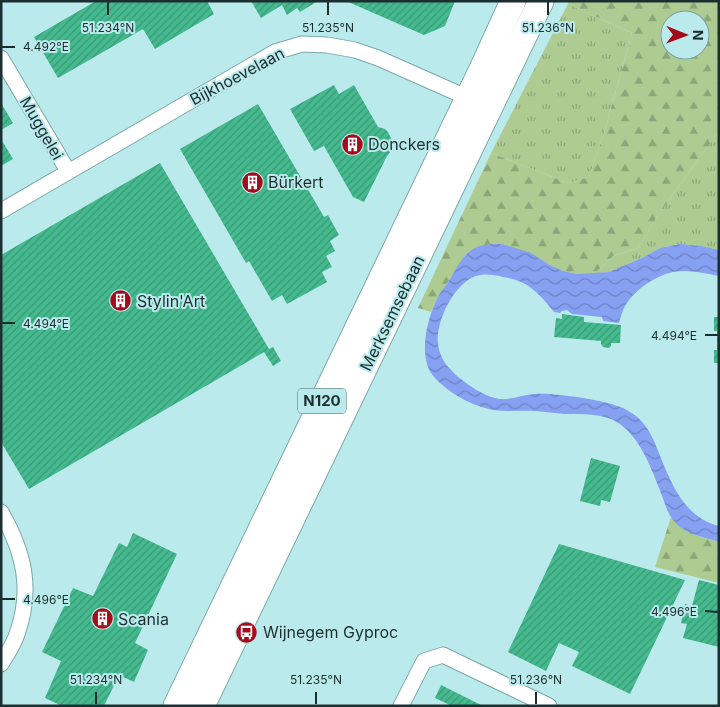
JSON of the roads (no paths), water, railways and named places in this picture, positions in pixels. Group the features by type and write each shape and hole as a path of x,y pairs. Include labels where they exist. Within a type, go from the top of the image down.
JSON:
{"main road":[{"name":"Merksemsebaan","path":"202,706 393,312 479,102 513,1"},
{"name":"Merksemsebaan","path":"180,704 479,102 541,1"}],"street":[{"name":"Bijkhoevelaan","path":"1,211 275,52 302,44 327,45 355,50 378,58 479,102"},
{"name":"Muggelei","path":"1,58 68,171"},
{"path":"1,512 22,556 26,590 24,612 17,636 1,664"},
{"path":"401,706 424,661 443,655 549,706"}],"water":[{"path":"502,244 531,253 563,271 577,274 609,272 660,248 680,244 719,250 719,276 684,271 673,272 659,277 638,290 624,308 619,323 603,321 602,317 572,314 567,310 560,313 554,312 535,291 521,282 512,279 489,275 471,278 463,284 449,302 440,324 438,344 442,357 454,373 465,383 493,398 504,399 542,394 579,397 615,405 636,416 650,433 669,478 685,504 700,518 719,526 719,542 689,532 672,519 644,453 627,430 614,420 593,415 493,410 458,396 440,383 432,374 428,367 425,347 429,319 439,295 469,252 483,245"}],"place":[{"name":"Donckers","path":"352,144"},
{"name":"Bürkert","path":"252,182"},
{"name":"Stylin'Art","path":"121,301"},
{"name":"Scania","path":"102,619"},
{"name":"Wijnegem Gyproc","path":"247,632"}]}
